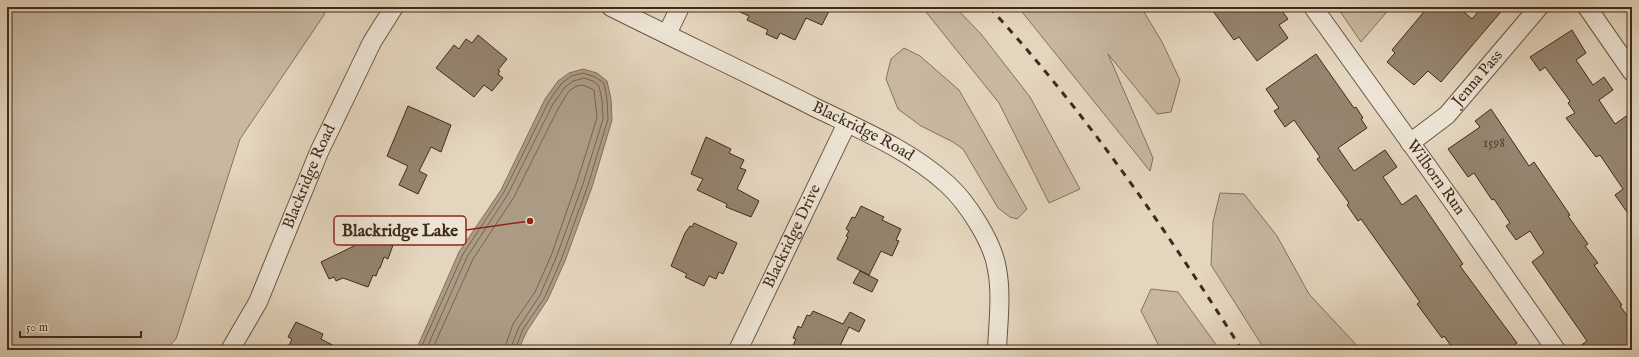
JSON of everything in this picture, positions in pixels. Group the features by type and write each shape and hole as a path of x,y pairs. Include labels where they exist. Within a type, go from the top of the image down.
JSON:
{"street":[{"name":"Blackridge Road","path":"230,350 258,302 319,152 372,42 394,7"},
{"name":"Blackridge Road","path":"611,7 630,11 667,34 847,123 903,153 929,169 948,184 966,204 988,244 998,268 999,306 997,350"},
{"path":"667,34 680,7"},
{"name":"Wilborn Run","path":"1313,7 1556,350"},
{"name":"Jenna Pass","path":"1410,143 1447,115 1539,7"},
{"path":"1587,7 1632,72"},
{"name":"Blackridge Drive","path":"738,350 847,123"}],"shaded area":[{"path":"7,7 325,7 324,15 240,139 176,339 165,350 7,350"},
{"path":"922,7 955,7 981,34 1030,97 1080,189 1049,203 999,103"},
{"path":"1018,7 1141,7 1162,42 1180,80 1171,112 1157,114 1108,54 1153,158 1150,171"},
{"path":"1337,7 1391,7 1361,42"},
{"path":"904,48 920,56 959,90 1027,209 1017,219 1010,217 998,208 963,149 953,142 921,126 898,109 886,79 891,59"},
{"path":"1220,193 1244,194 1277,236 1309,294 1361,350 1265,350 1211,265 1213,222"},
{"path":"1151,289 1178,292 1220,350 1161,350 1141,311"}],"water":[{"path":"583,69 597,73 607,81 611,99 612,120 592,187 565,261 548,299 527,331 518,350 416,350 459,252 501,190 545,99 558,81 569,73"}],"building":[{"path":"729,7 831,7 822,25 806,18 795,40 780,33 777,39 766,34 768,30 747,20 749,16"},
{"path":"1210,7 1279,7 1288,19 1279,25 1288,38 1257,61 1239,37 1234,40"},
{"path":"1428,7 1458,7 1472,19 1482,7 1505,7 1441,82 1428,71 1414,85 1387,62 1395,53 1392,50"},
{"path":"1572,30 1586,53 1576,60 1593,85 1604,77 1613,90 1599,100 1615,124 1632,112 1632,219 1615,195 1623,189 1600,155 1596,157 1566,118 1575,113 1568,103 1570,101 1545,67 1540,71 1530,57"},
{"path":"478,35 507,59 498,70 500,71 498,74 503,78 492,91 484,85 474,97 436,68 454,45 459,49 466,39 472,43"},
{"path":"1316,54 1354,108 1356,107 1367,128 1338,148 1354,171 1385,150 1397,167 1383,177 1402,205 1416,195 1463,264 1460,266 1517,343 1508,350 1454,350 1444,336 1442,338 1417,304 1420,302 1361,219 1358,221 1347,205 1349,203 1317,159 1320,157 1294,120 1285,127 1274,111 1279,108 1266,89"},
{"path":"408,106 451,125 441,152 431,147 419,171 427,175 418,194 399,185 408,166 387,156"},
{"path":"1491,109 1529,166 1534,162 1570,215 1568,216 1588,244 1585,246 1598,263 1594,265 1632,322 1632,350 1575,350 1587,341 1532,262 1544,253 1530,231 1516,240 1506,226 1510,223 1494,199 1492,200 1474,173 1468,177 1448,149 1480,127 1475,121"},
{"path":"706,137 731,149 729,153 744,160 740,168 746,170 737,189 759,201 751,217 726,207 727,204 697,190 703,179 691,174"},
{"path":"861,206 884,217 882,220 901,229 896,240 899,241 892,256 881,251 869,275 837,259 848,237 846,236 849,231 846,229 852,217 855,218"},
{"path":"367,220 384,226 383,230 386,231 382,242 393,245 388,259 384,257 376,276 373,275 368,287 343,278 336,281 334,277 329,279 321,262 354,246 362,223 366,224"},
{"path":"694,223 737,243 723,274 719,272 716,279 709,276 704,286 685,277 687,274 671,266 685,233"},
{"path":"860,271 878,280 872,292 853,283"},
{"path":"813,311 843,324 850,312 865,320 859,332 849,327 838,350 791,350 796,339 793,338 798,326 801,328 807,315 810,316"},
{"path":"296,322 323,334 321,339 342,350 287,350 292,339 288,337"}],"railway":[{"path":"989,7 1025,47 1092,130 1154,216 1242,350"}],"place":[{"name":"Blackridge Lake","path":"530,221"}]}
